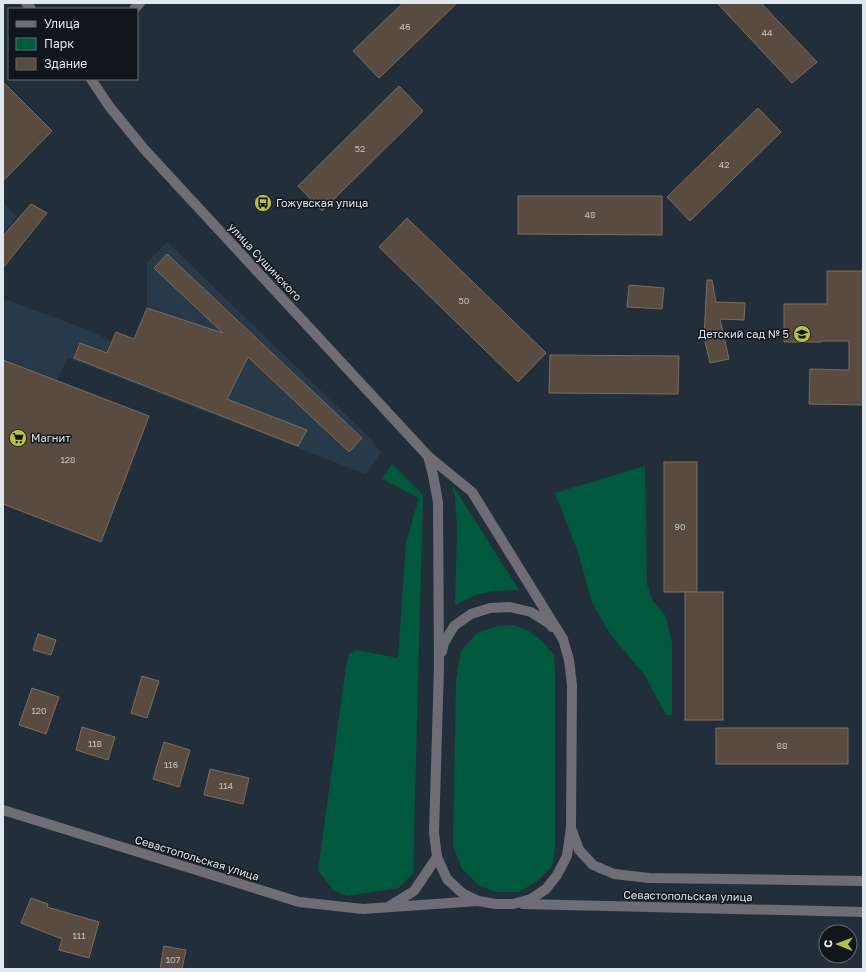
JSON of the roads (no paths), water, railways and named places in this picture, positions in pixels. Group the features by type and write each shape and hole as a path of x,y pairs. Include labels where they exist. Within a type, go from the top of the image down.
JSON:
{"street":[{"name":"улица Сущинского","path":"92,80 108,106 144,149 428,456 472,492 563,639"},
{"path":"428,456 438,502 439,667 434,833 436,857 447,879 462,893 478,901"},
{"path":"439,667 444,642 454,626 471,614 490,608 510,607 531,612 550,624 563,639 569,660 572,685 571,828 566,856 557,876 546,889 531,898 513,904"},
{"name":"Севастопольская улица","path":"3,810 299,902 363,909 478,901 496,904 863,912"},
{"name":"Севастопольская улица","path":"571,828 579,850 593,865 614,874 649,878 863,881"},
{"path":"386,908 414,891 436,857"}],"place":[{"name":"Гожувская улица","path":"263,203"},
{"name":"Детский сад № 5","path":"802,334"},
{"name":"Магнит","path":"18,438"}]}
